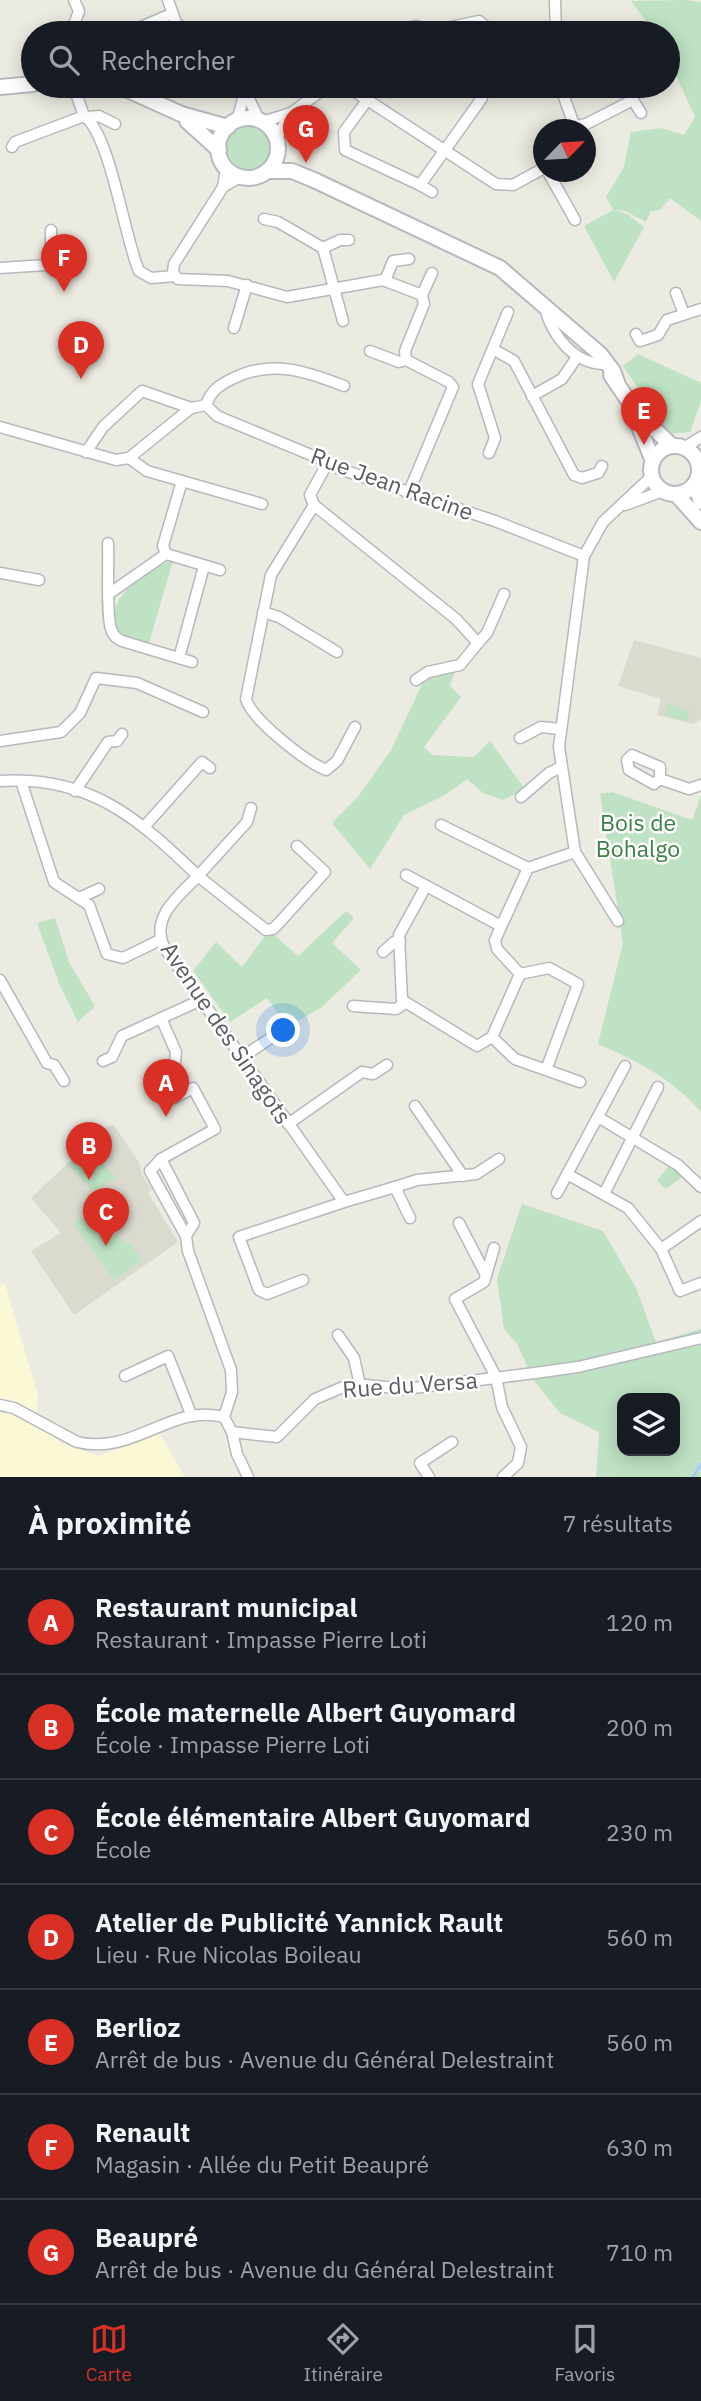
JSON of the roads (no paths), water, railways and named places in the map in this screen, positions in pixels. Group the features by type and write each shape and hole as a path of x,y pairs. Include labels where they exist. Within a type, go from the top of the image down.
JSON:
{"street":[{"path":"74,0 79,10 75,21"},
{"path":"167,0 171,14 177,21"},
{"path":"555,0 556,21"},
{"path":"155,21 171,14"},
{"path":"0,87 21,85"},
{"path":"0,94 16,86"},
{"path":"78,98 101,146 126,219 139,271 151,278 175,276 247,285 287,298 385,281 422,295"},
{"path":"146,98 181,114 232,124 260,121 291,113 312,98"},
{"path":"219,150 222,133 232,124 241,98"},
{"path":"248,98 260,121 277,144 314,180"},
{"path":"420,185 482,98"},
{"path":"565,98 573,119"},
{"path":"432,192 345,150 344,132 368,99 444,152 501,186 513,185 533,176"},
{"path":"596,119 633,100 641,113"},
{"path":"267,171 275,161 277,144 291,113"},
{"path":"175,276 174,264 223,187 226,167 219,150 181,114"},
{"path":"12,147 15,142 86,116 99,116 115,124"},
{"path":"226,167 240,177"},
{"path":"223,187 240,177 254,177 267,171 292,171 491,262 508,273 610,366 617,382"},
{"path":"553,182 575,220"},
{"path":"264,219 278,222 323,248 343,321"},
{"path":"0,268 46,265 51,261 51,230"},
{"path":"323,248 340,240 349,240"},
{"path":"385,281 393,261 409,259"},
{"path":"405,360 405,351 424,304 422,295 432,273"},
{"path":"234,328 247,285"},
{"path":"676,293 684,314"},
{"path":"544,306 559,340 577,357 603,365"},
{"path":"636,334 640,341 659,335 665,322 701,309"},
{"path":"489,453 495,438 478,386 508,313"},
{"path":"493,349 512,358 575,475 582,478 598,473 602,466"},
{"path":"370,351 399,362 405,360 449,382 453,387 408,494"},
{"path":"593,351 634,409 652,468 670,493 701,522"},
{"path":"532,396 562,379 577,357"},
{"path":"0,427 116,460 129,458 191,408 206,405 209,395 218,386 260,369 299,370 344,386"},
{"path":"86,452 103,427 142,391 191,408"},
{"name":"Rue Jean Racine","path":"206,405 217,416 337,468 495,521 584,556"},
{"path":"634,409 678,447 694,455 700,464 695,484 701,502"},
{"path":"618,921 575,852 561,767 561,729 584,556 594,534 621,507 652,468 661,451 701,437"},
{"path":"129,458 147,471 262,504"},
{"path":"328,462 310,495 314,505 456,619 478,643"},
{"path":"166,554 163,546 182,481"},
{"path":"621,507 695,484"},
{"path":"314,505 271,575 246,699 248,706 278,737 326,769 334,766 355,727"},
{"path":"108,543 110,629 117,640 192,662"},
{"path":"166,554 220,570"},
{"path":"110,593 166,554"},
{"path":"179,658 204,566"},
{"path":"0,573 39,580"},
{"path":"416,680 428,672 460,665 487,633 504,594"},
{"path":"263,612 279,617 337,652"},
{"path":"0,741 61,732 80,713 94,679 137,683 203,712"},
{"path":"520,737 541,727 561,729"},
{"path":"75,791 108,742 117,740 122,734"},
{"path":"144,827 202,762 210,768"},
{"path":"521,796 549,773 561,767"},
{"path":"660,779 689,789 701,785"},
{"path":"22,780 54,882 67,892 81,897 89,905 107,954 123,957 160,940"},
{"path":"0,781 22,780 106,800 144,827 257,926 273,929 325,872 297,846"},
{"name":"Avenue des Sinagots","path":"251,808 247,822 163,913 159,924 160,940 344,1202"},
{"path":"441,825 528,868 575,852"},
{"path":"520,974 498,949 495,940 528,868"},
{"path":"406,876 500,926"},
{"path":"426,886 400,935 402,1000 405,1003 477,1046 492,1037 520,974"},
{"path":"81,897 99,889"},
{"path":"383,951 394,942 400,941"},
{"path":"520,974 550,968 578,984 545,1070"},
{"path":"0,980 47,1063 54,1065 64,1081"},
{"path":"103,1061 112,1056 122,1036 201,1000"},
{"path":"353,1006 396,1009 405,1003"},
{"path":"161,1018 176,1052 174,1062"},
{"path":"242,1058 284,1028"},
{"path":"492,1037 511,1057 580,1082"},
{"path":"288,1124 362,1072 373,1074 387,1065"},
{"path":"557,1192 625,1066"},
{"path":"604,1194 658,1087"},
{"path":"174,1098 193,1088 215,1129 161,1159 194,1223 186,1236 191,1260 231,1370 232,1392 224,1417 248,1477"},
{"path":"415,1106 463,1176"},
{"path":"598,1116 678,1165 701,1187"},
{"path":"303,1280 267,1294 259,1290 239,1237 417,1180 476,1174 499,1159"},
{"path":"567,1174 628,1208 661,1249 680,1291 701,1283"},
{"path":"395,1187 410,1218"},
{"path":"661,1249 701,1221"},
{"path":"459,1223 486,1275"},
{"path":"494,1248 481,1285 451,1295 496,1377 502,1407 521,1447 518,1463 503,1477"},
{"path":"338,1335 354,1358 360,1385"},
{"name":"Rue du Versa","path":"232,1432 277,1437 315,1399 343,1387 360,1385 405,1389 527,1374 578,1367 701,1338"},
{"path":"125,1376 168,1356 191,1414"},
{"path":"0,1405 13,1408 78,1442 100,1446 121,1443 191,1414 224,1417"},
{"path":"429,1477 420,1462 452,1442"}],"waterway":[{"path":"693,1477 701,1464"}],"place":[{"name":"Beaupré","path":"306,163"},
{"name":"Renault","path":"64,292"},
{"name":"Atelier de Publicité Yannick Rault","path":"81,379"},
{"name":"Berlioz","path":"644,445"},
{"name":"Restaurant municipal","path":"166,1117"},
{"name":"École maternelle Albert Guyomard","path":"89,1180"},
{"name":"École élémentaire Albert Guyomard","path":"106,1246"}],"park label":[{"name":"Bois de Bohalgo","path":"638,836"}]}
